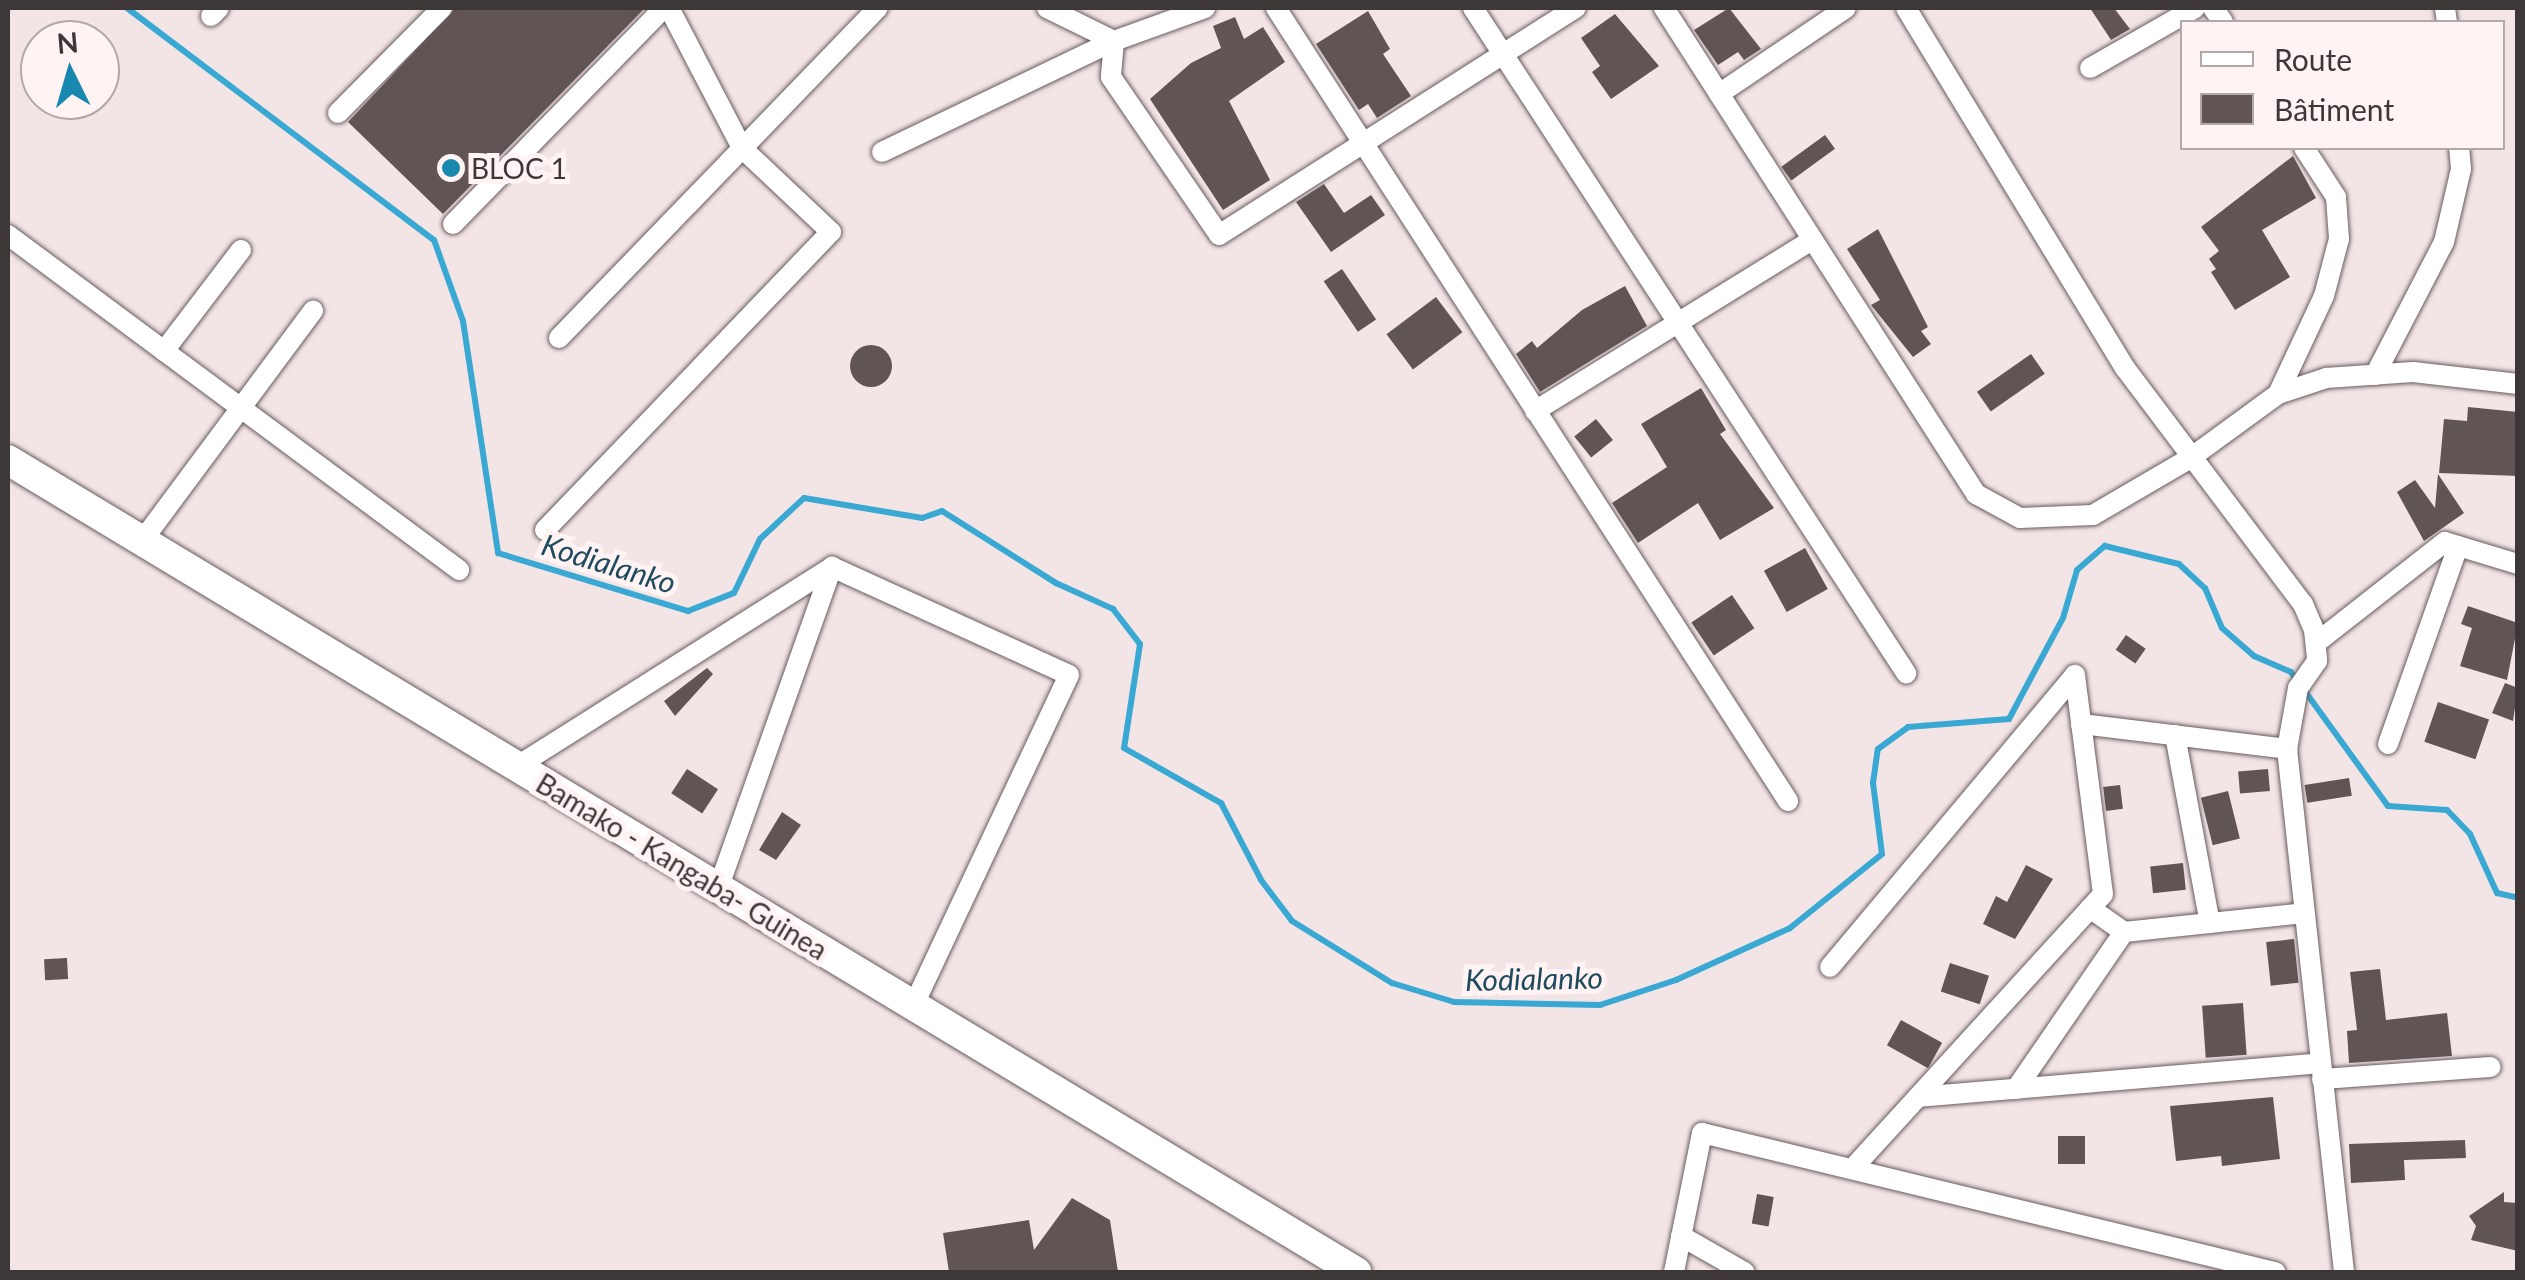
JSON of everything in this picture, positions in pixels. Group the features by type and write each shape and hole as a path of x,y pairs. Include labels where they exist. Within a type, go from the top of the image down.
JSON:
{"main road":[{"name":"Bamako - Kangaba- Guinea","path":"8,460 1356,1272"}],"street":[{"path":"338,113 442,8"},
{"path":"453,224 667,8 742,148 831,232 545,530"},
{"path":"559,338 878,8"},
{"path":"1047,8 1114,40"},
{"path":"882,152 1114,40 1178,12 1205,8"},
{"path":"1276,8 1788,801"},
{"path":"1473,8 1906,673"},
{"path":"1114,40 1111,77 1219,235 1576,8"},
{"path":"1664,8 1976,494 2020,518 2093,515 2189,459 2278,394 2326,378 2375,375 2518,384"},
{"path":"1719,94 1846,8"},
{"path":"1906,8 2126,368 2189,459 2302,604 2316,643 2317,661 2302,681 2286,748 2344,1272"},
{"path":"2090,68 2194,8"},
{"path":"2278,394 2324,296 2338,239 2336,198 2305,150"},
{"path":"2375,375 2444,242 2460,169 2458,150"},
{"path":"8,235 459,570"},
{"path":"1535,410 1812,240"},
{"path":"164,351 241,250"},
{"path":"142,542 313,311"},
{"path":"2316,643 2445,542 2518,564"},
{"path":"2388,744 2458,546"},
{"path":"516,767 832,567"},
{"path":"718,888 832,567"},
{"path":"832,567 1069,675 914,1006"},
{"path":"1830,966 2074,676 2103,894 1852,1170"},
{"path":"2081,724 2286,748"},
{"path":"2174,735 2210,923"},
{"path":"2090,908 2124,932 2304,913"},
{"path":"2016,1089 2124,932"},
{"path":"1918,1097 2321,1071 2492,1067"},
{"path":"1674,1272 1702,1133 2275,1272"},
{"path":"1681,1236 1744,1272"}],"building":[{"name":"BLOC 1","path":"455,8 645,8 443,214 348,122"},
{"path":"1729,8 1761,49 1744,60 1738,52 1718,65 1694,30"},
{"path":"2090,8 2114,8 2130,29 2111,40"},
{"path":"1368,11 1390,49 1383,54 1411,96 1377,118 1368,104 1359,110 1316,44"},
{"path":"1615,14 1659,66 1611,99 1592,72 1600,66 1581,38"},
{"path":"1235,17 1244,39 1263,27 1285,62 1229,101 1270,180 1223,210 1150,99 1191,63 1221,48 1213,26"},
{"path":"1825,135 1835,149 1791,180 1781,167"},
{"path":"2293,156 2316,198 2262,230 2290,277 2235,310 2211,272 2216,269 2209,259 2219,251 2201,227"},
{"path":"1324,184 1344,213 1371,195 1385,215 1331,252 1296,202"},
{"path":"1878,229 1928,327 1921,331 1931,344 1913,357 1871,305 1880,300 1847,249"},
{"path":"1342,269 1376,320 1358,332 1324,281"},
{"path":"1625,286 1647,326 1540,392 1516,354 1532,341 1537,348 1582,310"},
{"path":"1436,297 1462,332 1413,369 1386,334"},
{"path":"871,345 886,351 892,366 886,381 871,387 856,381 850,366 856,351"},
{"path":"2031,354 2045,374 1991,412 1977,392"},
{"path":"1701,388 1726,430 1720,434 1774,508 1720,540 1698,503 1638,543 1612,503 1667,467 1641,424"},
{"path":"2468,407 2518,412 2518,476 2439,473 2444,419 2467,421"},
{"path":"1596,419 1613,440 1591,458 1574,437"},
{"path":"2438,474 2464,513 2424,541 2397,492 2415,480 2435,508"},
{"path":"1805,548 1828,589 1787,612 1764,571"},
{"path":"1732,595 1754,628 1714,656 1691,622"},
{"path":"2468,606 2518,623 2507,680 2460,666 2472,628 2461,624"},
{"path":"2126,635 2146,649 2135,664 2116,650"},
{"path":"707,668 713,674 675,716 664,701"},
{"path":"2505,683 2518,688 2513,721 2492,713"},
{"path":"2438,702 2489,720 2475,759 2424,742"},
{"path":"687,769 718,789 702,813 671,793"},
{"path":"2268,769 2270,791 2240,794 2238,772"},
{"path":"2349,778 2352,796 2307,803 2305,785"},
{"path":"2120,785 2123,809 2106,811 2103,787"},
{"path":"2228,791 2240,839 2213,845 2201,798"},
{"path":"782,812 801,825 776,860 759,850"},
{"path":"2183,863 2186,890 2153,893 2150,866"},
{"path":"2026,865 2053,879 2015,939 1983,924 1996,896 2007,902"},
{"path":"2294,939 2299,983 2271,986 2266,942"},
{"path":"67,958 68,979 45,980 44,959"},
{"path":"1950,963 1989,976 1980,1004 1941,992"},
{"path":"2380,969 2386,1020 2447,1013 2452,1056 2349,1063 2347,1031 2357,1030 2350,972"},
{"path":"2243,1003 2247,1055 2206,1058 2202,1006"},
{"path":"1901,1020 1942,1043 1928,1068 1887,1045"},
{"path":"2273,1097 2280,1159 2222,1166 2221,1156 2176,1161 2170,1106"},
{"path":"2058,1136 2085,1136 2085,1164 2058,1164"},
{"path":"2465,1140 2466,1158 2404,1160 2405,1180 2351,1183 2349,1144"},
{"path":"2504,1192 2504,1202 2518,1203 2518,1251 2471,1240 2476,1226 2469,1216"},
{"path":"1757,1194 1774,1197 1769,1226 1752,1224"},
{"path":"1072,1198 1110,1220 1118,1272 949,1272 943,1233 1029,1220 1034,1250"}],"waterway":[{"name":"Kodialanko","path":"127,8 434,240 463,321 498,553 688,611 734,593 760,539 804,498 922,518 942,511 1056,583 1113,609 1140,644 1124,748 1221,803 1261,880 1292,921 1392,983 1454,1002 1600,1005 1676,980 1790,928 1882,854 1873,783 1878,749 1908,727 2009,719 2063,618 2077,570 2105,546 2179,564 2205,588 2222,628 2254,656 2291,672 2388,806 2447,810 2470,834 2497,893 2518,898"}],"place":[{"name":"BLOC 1","path":"451,168"}]}
